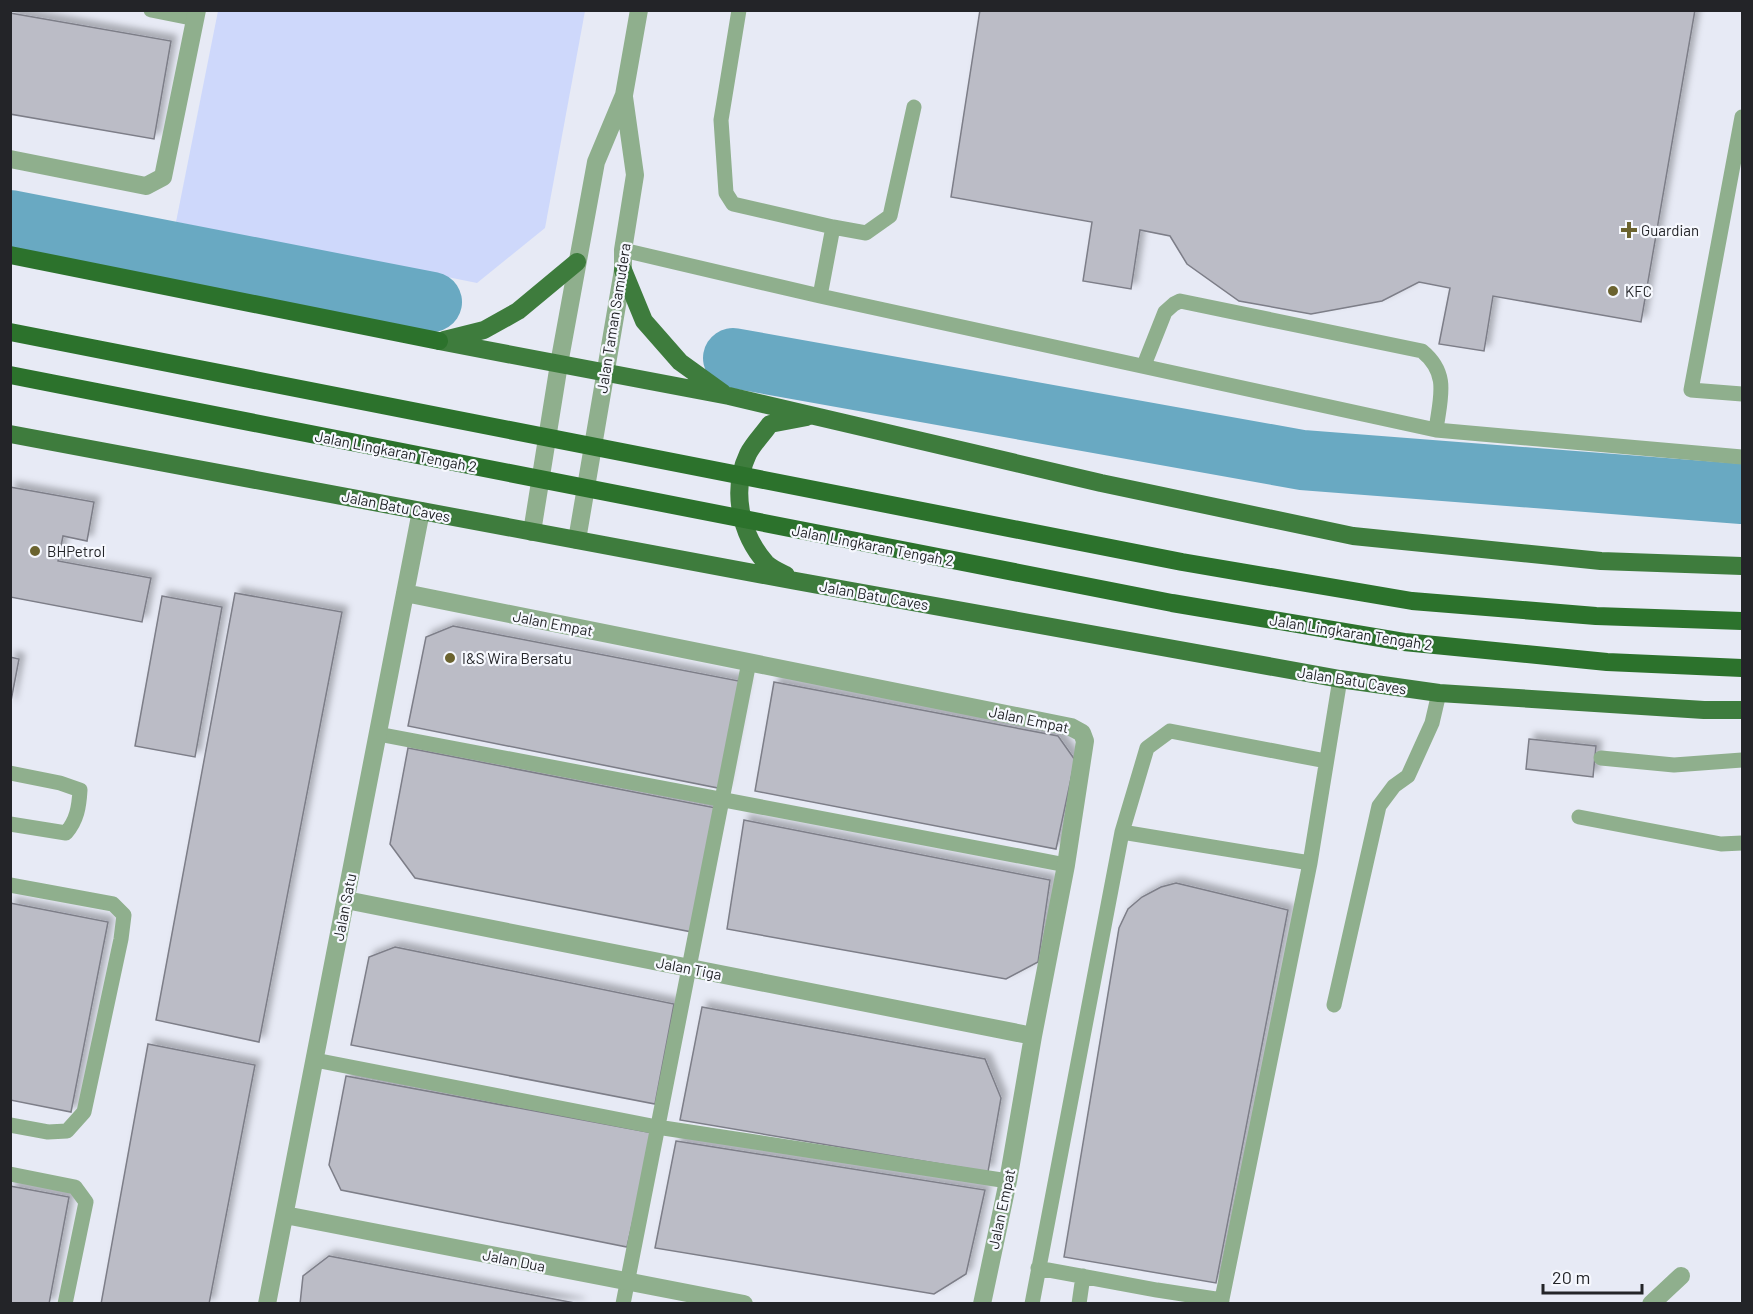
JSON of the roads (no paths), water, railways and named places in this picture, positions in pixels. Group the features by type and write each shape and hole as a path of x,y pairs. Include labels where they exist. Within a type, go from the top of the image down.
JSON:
{"highway":[{"path":"10,255 439,341"},
{"path":"10,332 1205,566 1412,601 1596,616 1743,621"},
{"name":"Jalan Lingkaran Tengah 2","path":"10,375 1172,603 1404,642 1607,662 1743,668"}],"main road":[{"path":"439,341 484,330 518,311 578,262"},
{"path":"623,270 644,321 680,362 729,396"},
{"path":"439,341 729,396 1090,480 1353,536 1601,561 1743,566"},
{"path":"795,581 768,565 753,545 741,516 739,484 748,454 770,424 815,416"},
{"name":"Jalan Batu Caves","path":"10,434 795,581 1340,679 1439,693 1704,710 1743,710"}],"street":[{"name":"Jalan Taman Samudera","path":"532,532 559,364 596,162 624,95 639,10"},
{"path":"10,159 146,186 163,177 197,15"},
{"name":"Jalan Taman Samudera","path":"577,540 623,270 623,250 635,175 624,95"},
{"name":"Jalan Satu","path":"267,1304 421,511"},
{"name":"Jalan Empat","path":"405,593 1071,727 1082,733 1085,741 1066,865 1008,1181 982,1304"},
{"name":"Jalan Tiga","path":"346,900 1033,1036"},
{"name":"Jalan Dua","path":"285,1215 744,1304"},
{"path":"1651,1304 1681,1276"}],"lane":[{"path":"151,10 197,15"},
{"path":"739,10 721,120 726,193 733,204 866,233 890,216 914,107"},
{"path":"1743,117 1691,390 1743,394"},
{"path":"820,296 833,227"},
{"path":"623,250 820,296 1436,430 1743,457"},
{"path":"1144,365 1165,312 1174,303 1180,301 1422,351 1431,359 1438,371 1441,386 1436,430"},
{"path":"623,1304 749,662"},
{"path":"1038,1268 1083,1276 1156,1297 1222,1302 1310,863 1340,679"},
{"path":"1334,1005 1379,806 1394,786 1408,776 1432,723 1439,693"},
{"path":"1032,1304 1122,832 1147,748 1170,731 1326,760"},
{"path":"378,734 1066,865"},
{"path":"1601,758 1674,765 1743,760"},
{"path":"10,773 60,783 80,790 79,806 74,823 66,833 10,824"},
{"path":"1579,817 1721,844 1743,843"},
{"path":"1122,832 1310,863"},
{"path":"10,885 113,904 124,915 122,939 84,1112 67,1131 48,1132 10,1125"},
{"path":"315,1060 657,1127 1008,1181"},
{"path":"10,1174 75,1187 86,1202 65,1304"},
{"path":"1078,1304 1083,1276"}],"waterway":[{"path":"10,220 432,302"},
{"path":"733,358 1302,460 1742,494"}],"place":[{"name":"Guardian","path":"1629,230"},
{"name":"KFC","path":"1613,291"},
{"name":"BHPetrol","path":"35,551"},
{"name":"I&S Wira Bersatu","path":"450,658"}]}
